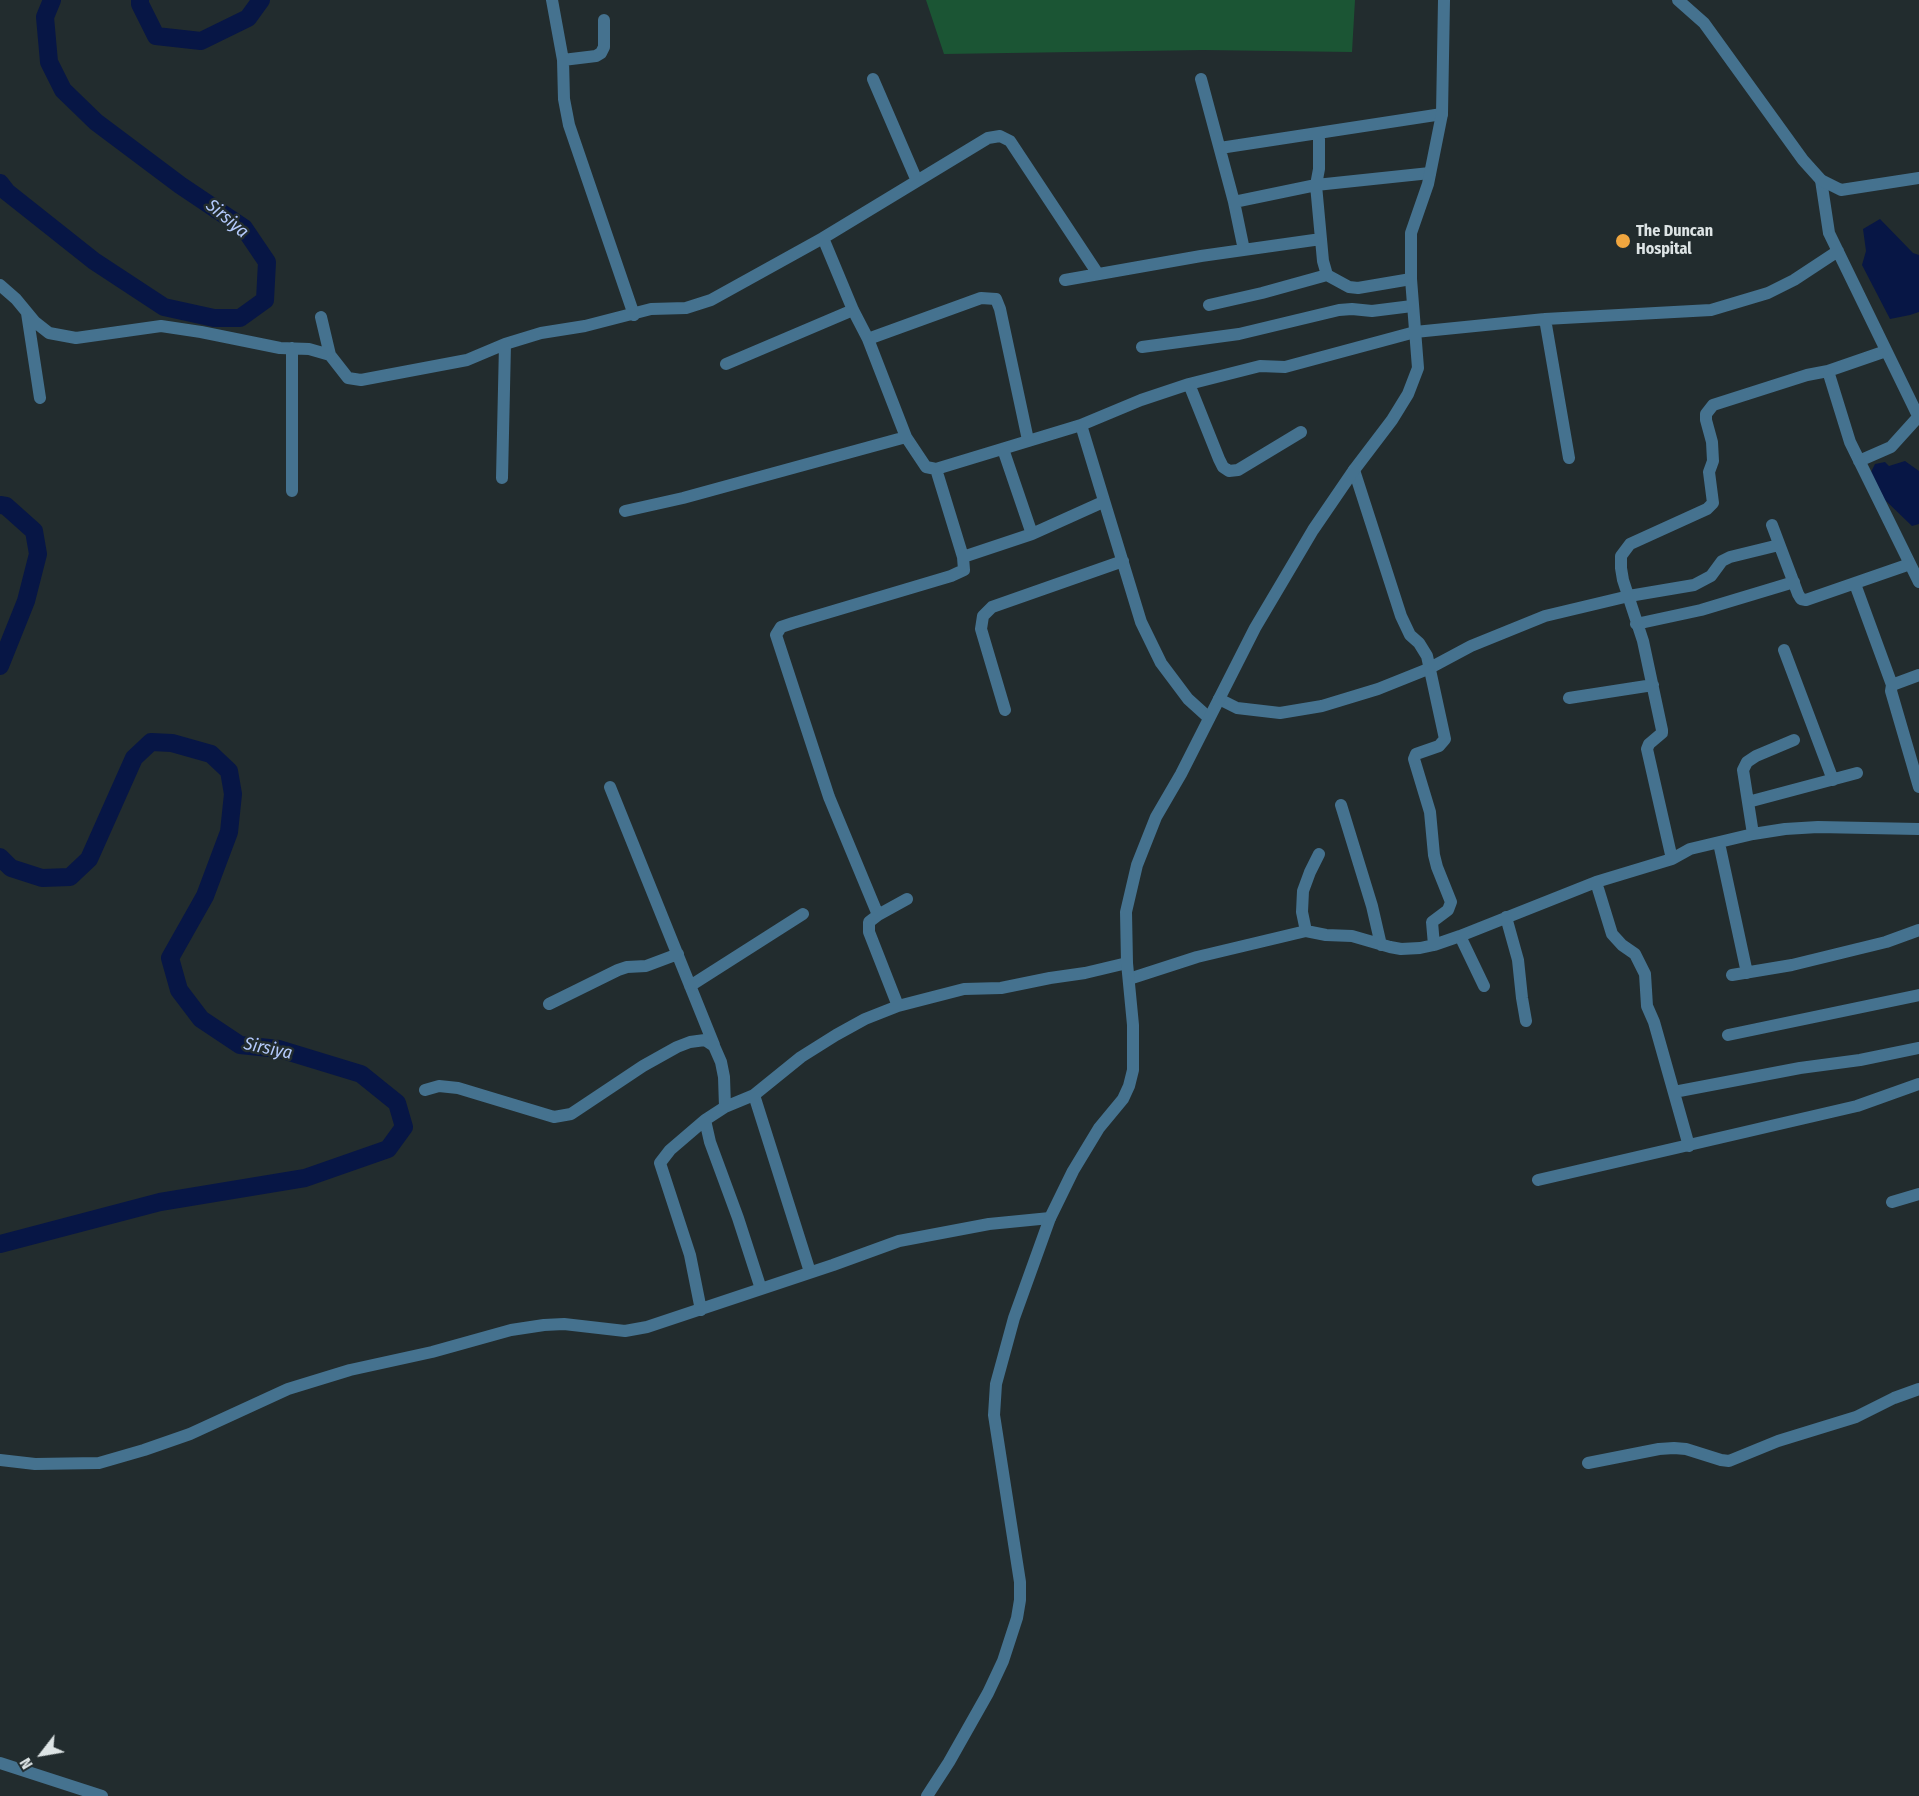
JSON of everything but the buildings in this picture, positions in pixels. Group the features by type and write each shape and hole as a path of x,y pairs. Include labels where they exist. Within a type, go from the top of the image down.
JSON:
{"street":[{"path":"552,0 563,60 564,99 569,125 634,315"},
{"path":"927,1796 950,1762 988,1693 1003,1661 1017,1618 1020,1582 994,1415 996,1384 1014,1318 1050,1218 1073,1171 1099,1128 1123,1099 1129,1086 1133,1070 1126,912 1137,865 1155,817 1181,774 1255,628 1313,530 1392,420 1408,394 1418,368 1412,306 1411,233 1430,173 1442,114 1444,0"},
{"path":"1678,0 1704,23 1803,160 1821,180 1841,190 1919,178"},
{"path":"563,60 596,56 601,53 604,47 604,20"},
{"path":"873,79 917,182"},
{"path":"1201,79 1234,202 1244,250"},
{"path":"1220,148 1442,114"},
{"path":"1319,134 1319,169 1316,185 1323,261 1327,275"},
{"path":"321,317 330,355 348,378 361,381 460,362 541,333 585,326 651,309 686,308 711,300 823,238 988,138 1000,136 1010,141 1098,274"},
{"path":"1234,202 1316,185 1430,173"},
{"path":"1821,180 1829,233 1919,417 1891,447 1859,461"},
{"path":"823,238 853,310 868,339 906,438 926,467 936,469 1081,425 1141,400 1189,384 1260,366 1285,367 1415,332 1545,319 1711,310 1768,293 1794,280 1838,251"},
{"path":"1065,280 1321,239"},
{"path":"1209,304 1262,293 1327,275 1349,287 1358,288 1411,279"},
{"path":"0,285 16,299 35,322 49,333 76,338 161,326 330,355"},
{"path":"868,339 981,298 996,299 1028,440"},
{"path":"1142,347 1239,334 1339,310 1372,311 1412,306"},
{"path":"726,364 853,310"},
{"path":"27,312 40,398"},
{"path":"1545,319 1569,458"},
{"path":"502,478 505,344"},
{"path":"292,348 292,491"},
{"path":"1672,860 1647,749 1649,744 1662,733 1643,640 1636,624 1621,568 1621,556 1626,548 1707,509 1713,503 1709,472 1713,461 1712,442 1706,414 1713,405 1807,375 1828,371 1886,351"},
{"path":"1828,371 1850,442 1919,582"},
{"path":"1189,384 1219,459 1223,467 1229,471 1238,470 1301,432"},
{"path":"1081,425 1142,622 1161,663 1188,699 1209,718"},
{"path":"625,511 906,438"},
{"path":"1003,449 1032,534"},
{"path":"878,915 829,797 776,635 781,627 793,622 951,576 964,570 963,557 936,469"},
{"path":"1354,470 1401,616 1410,635 1427,656 1445,739 1439,746 1416,754 1414,759 1430,812 1437,867 1451,902 1448,910 1432,922 1434,945"},
{"path":"963,557 1032,534 1103,502"},
{"path":"1772,525 1801,599 1806,600 1910,564"},
{"path":"1219,699 1237,708 1280,713 1322,706 1378,689 1428,669 1471,646 1545,616 1629,596 1694,585 1711,576 1722,561 1730,557 1779,545"},
{"path":"1005,710 981,628 983,616 992,607 1123,561"},
{"path":"1636,624 1701,610 1794,582"},
{"path":"1855,584 1893,685 1891,691 1893,704 1919,785"},
{"path":"1784,650 1833,780"},
{"path":"1893,685 1919,675"},
{"path":"1569,698 1653,685"},
{"path":"1754,834 1743,770 1747,762 1756,756 1794,740"},
{"path":"1748,802 1857,773"},
{"path":"610,788 721,1062 725,1107"},
{"path":"1341,805 1372,906 1381,945"},
{"path":"1130,978 1197,957 1306,931 1326,935 1352,936 1401,949 1434,945 1596,882 1672,860 1690,849 1754,834 1818,827 1919,829"},
{"path":"1719,843 1747,973"},
{"path":"1306,931 1302,912 1303,891 1319,854"},
{"path":"1596,882 1612,934 1635,954 1645,974 1647,1006 1654,1022 1689,1146"},
{"path":"898,1006 869,932 868,922 907,899"},
{"path":"690,986 803,914"},
{"path":"1506,917 1518,960 1526,1022"},
{"path":"1732,975 1792,965 1886,942 1919,930"},
{"path":"1460,936 1485,986"},
{"path":"549,1004 618,970 646,966 678,954"},
{"path":"701,1310 690,1255 660,1163 670,1150 705,1120 725,1107 753,1095 801,1057 836,1035 865,1019 898,1006 964,989 1001,988 1127,963"},
{"path":"1728,1035 1919,995"},
{"path":"425,1090 439,1086 458,1088 554,1117 571,1114 643,1066 677,1047 705,1040 714,1046"},
{"path":"1674,1092 1919,1048"},
{"path":"1538,1180 1857,1106 1919,1084"},
{"path":"753,1095 810,1272"},
{"path":"705,1120 710,1142 761,1289"},
{"path":"1892,1202 1919,1194"},
{"path":"0,1460 35,1464 99,1463 190,1434 288,1389 350,1370 432,1352 511,1330 564,1324 625,1330 647,1327 899,1241 989,1224 1050,1218"},
{"path":"1588,1463 1674,1448 1729,1461 1778,1441 1856,1417 1894,1398 1919,1389"},
{"path":"0,1763 102,1796"}],"green space":[{"path":"926,0 1355,0 1352,52 1203,50 944,54"}],"water":[{"path":"1880,219 1913,253 1919,255 1919,312 1890,319 1862,265 1866,251 1863,229"},
{"path":"1905,461 1919,471 1919,524 1912,526 1884,499 1870,474 1875,464 1885,462 1889,466"}],"waterway":[{"name":"Sirsiya","path":"0,183 7,192 94,261 164,307 214,318 240,318 265,300 267,262 244,228 180,185 96,122 63,90 49,62 45,17 52,0"},
{"name":"Sirsiya","path":"140,0 156,36 201,41 248,18 261,0"},
{"name":"Sirsiya","path":"0,505 6,506 34,531 38,554 26,601 0,666"},
{"name":"Sirsiya","path":"0,857 11,868 42,878 70,877 89,859 134,758 151,742 172,743 211,754 229,771 233,794 229,832 205,896 170,958 179,990 201,1019 240,1045 279,1049 361,1074 397,1103 404,1127 388,1149 305,1178 160,1202 0,1244"}],"place":[{"name":"The Duncan Hospital","path":"1623,241"}]}
